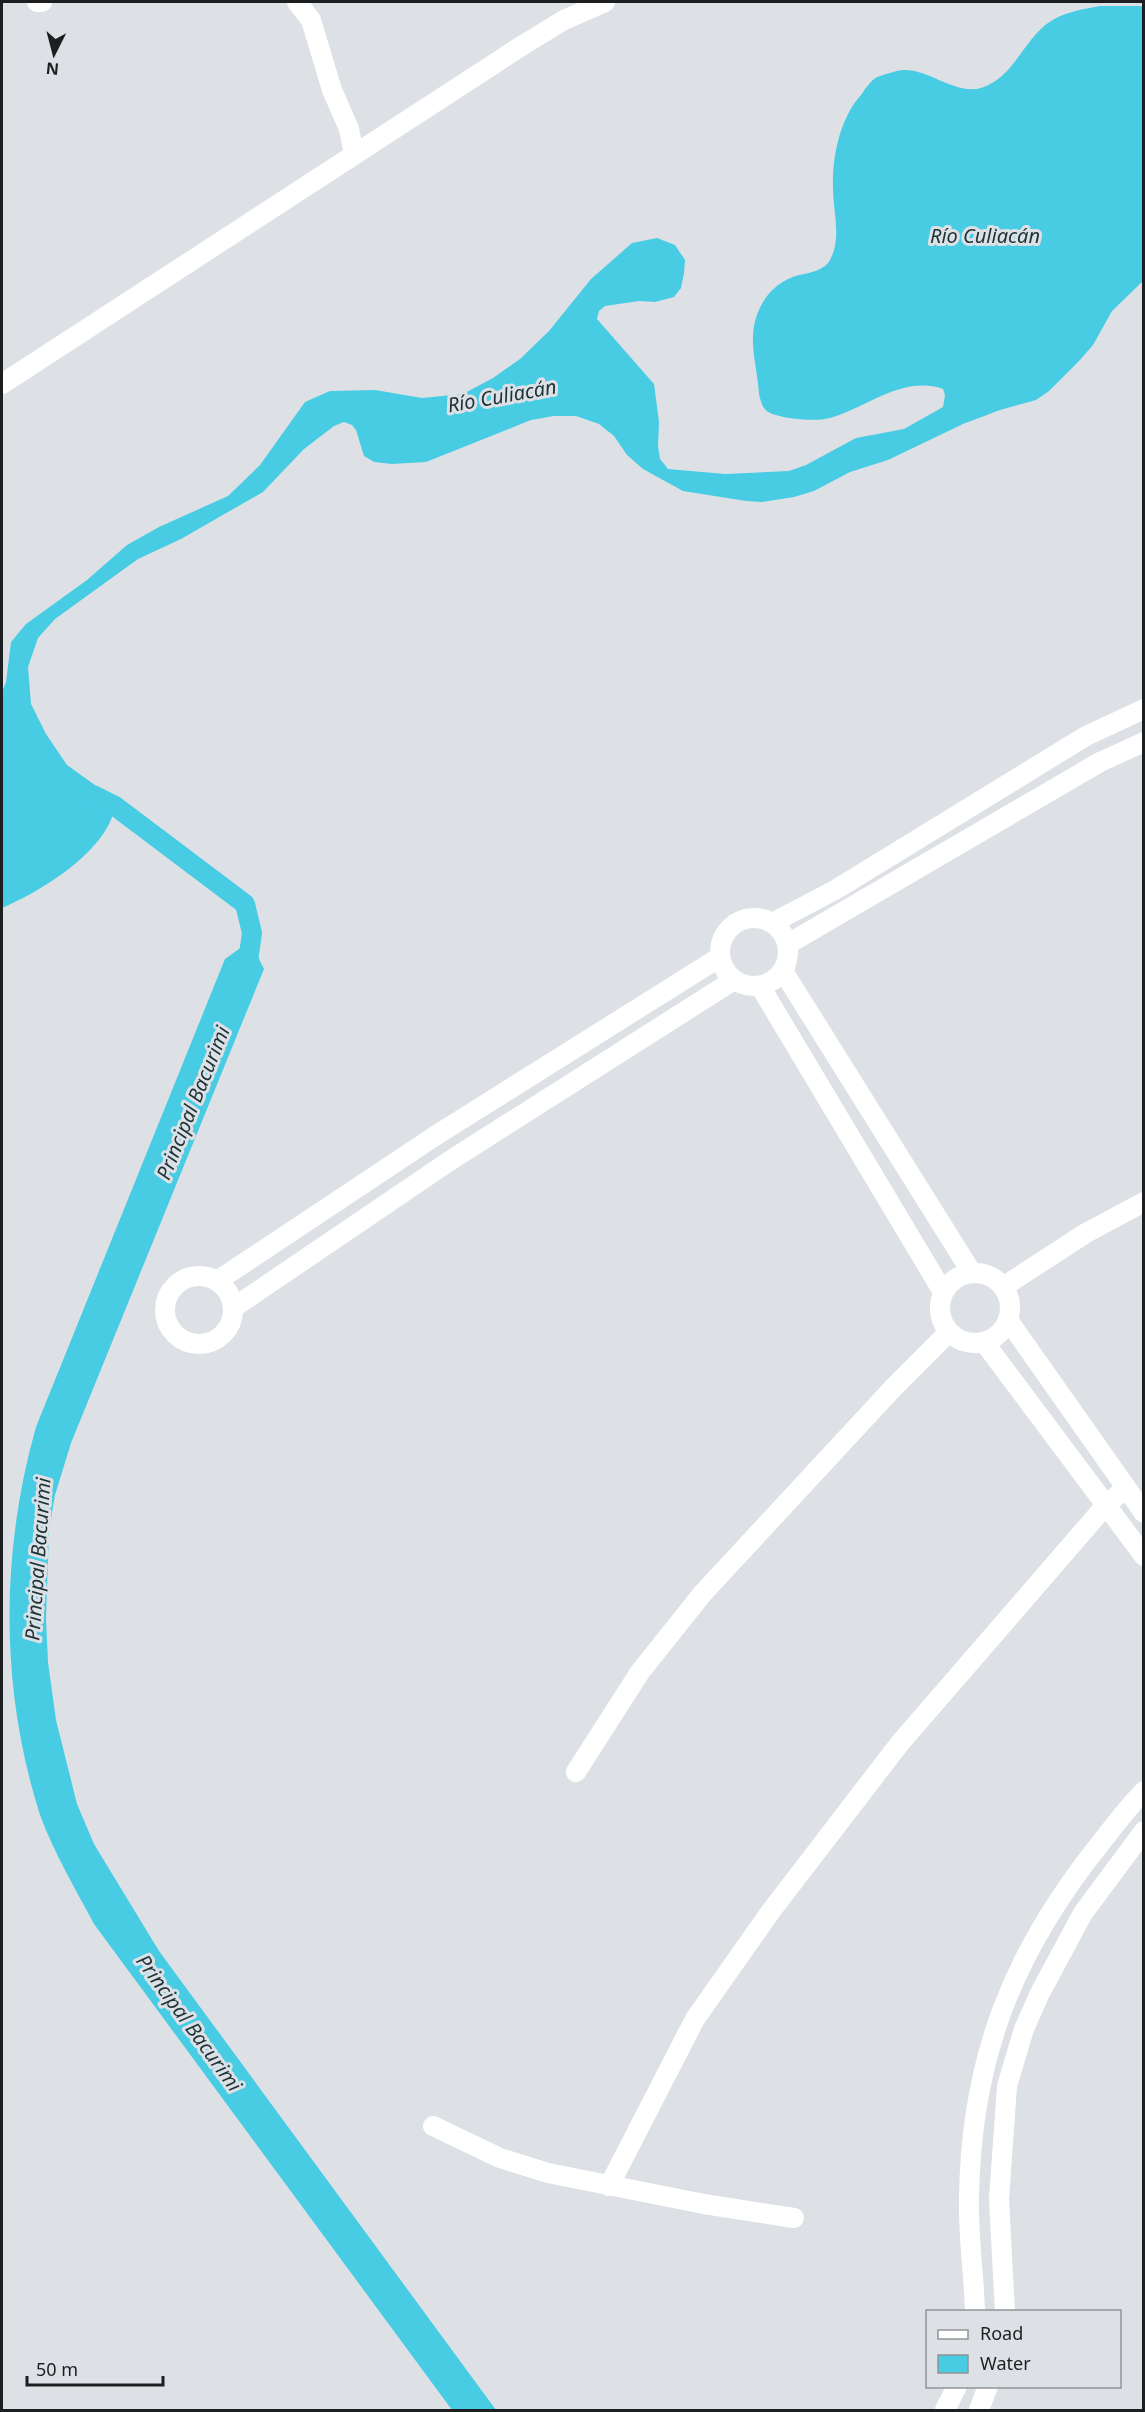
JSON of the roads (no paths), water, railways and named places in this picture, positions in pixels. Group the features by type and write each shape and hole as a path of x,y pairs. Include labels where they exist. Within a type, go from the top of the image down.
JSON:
{"street":[{"path":"37,2 42,2"},
{"path":"297,2 311,20 332,90 349,129 354,154"},
{"path":"2,384 533,39 564,20 605,2"},
{"path":"772,923 835,890 1086,736 1143,709"},
{"path":"1086,736 1100,762"},
{"path":"788,944 1100,762 1143,742"},
{"path":"746,918 757,918 772,923 784,934 788,944 788,955 783,971 771,982 760,986 748,986 734,980 721,964 721,941 727,930 736,922 746,918"},
{"path":"217,1281 435,1136 720,957"},
{"path":"783,971 972,1273"},
{"path":"233,1308 451,1160 734,980"},
{"path":"760,986 943,1292"},
{"path":"435,1136 451,1160"},
{"path":"1003,1287 1077,1238 1143,1202"},
{"path":"972,1273 984,1274 995,1279 1003,1287 1009,1297 1011,1308 1003,1330 995,1337 973,1344 962,1341 949,1332 940,1316 940,1304 943,1292 950,1283 960,1276 972,1273"},
{"path":"190,1276 201,1276 217,1281 228,1292 233,1308 231,1324 216,1340 205,1344 193,1344 182,1340 172,1332 166,1322 164,1311 171,1288 190,1276"},
{"path":"1008,1320 1143,1513"},
{"path":"576,1772 640,1672 703,1593 894,1387 949,1332"},
{"path":"984,1342 1143,1556"},
{"path":"609,2186 695,2019 771,1911 900,1743 1106,1505 1125,1489"},
{"path":"975,2310 969,2208 972,2142 979,2084 991,2040 1016,1973 1053,1909 1085,1863 1143,1791"},
{"path":"1005,2310 999,2199 1007,2086 1018,2048 1040,1993 1083,1913 1143,1831"},
{"path":"991,2040 1018,2048"},
{"path":"433,2126 500,2158 548,2173 609,2186 794,2218"},
{"path":"945,2410 956,2388"},
{"path":"979,2410 987,2388"}],"water":[{"name":"Río Culiacán","path":"1100,6 1143,6 1143,281 1112,311 1093,345 1049,391 1036,400 963,424 888,460 850,472 814,491 762,502 683,491 643,469 627,455 614,436 599,424 576,416 554,416 531,420 426,462 392,464 374,462 364,456 356,430 352,425 344,422 334,426 304,449 263,492 181,539 138,559 55,619 38,638 28,667 31,704 46,734 67,765 106,793 115,806 110,823 100,839 86,854 53,881 2,908 2,692 6,682 11,642 26,624 87,580 127,545 159,527 228,496 260,465 305,402 330,391 375,390 422,398 463,394 493,378 520,359 549,331 591,279 632,243 657,238 675,245 685,260 681,288 674,297 655,302 639,301 605,306 599,311 597,319 654,384 659,422 660,459 668,469 725,474 789,471 806,465 856,438 904,429 943,407 945,395 943,389 913,386 885,394 830,418 800,419 770,413 760,400 754,351 753,334 759,309 769,294 782,282 821,269 830,260 836,243 833,176 839,138 854,104 872,81 877,77 894,72 912,70 961,88 981,88 1000,78 1048,23 1069,13"},
{"path":"250,941 264,969 71,1443 55,1495 49,1531 46,1619 48,1662 56,1720 77,1804 94,1844 159,1951 496,2410 452,2410 94,1924 58,1857 40,1815 17,1719 10,1621 11,1572 24,1475 36,1427 225,959"}],"waterway":[{"name":"Principal Bacurimi","path":"93,795 115,806 245,904 252,933 247,968"}]}
